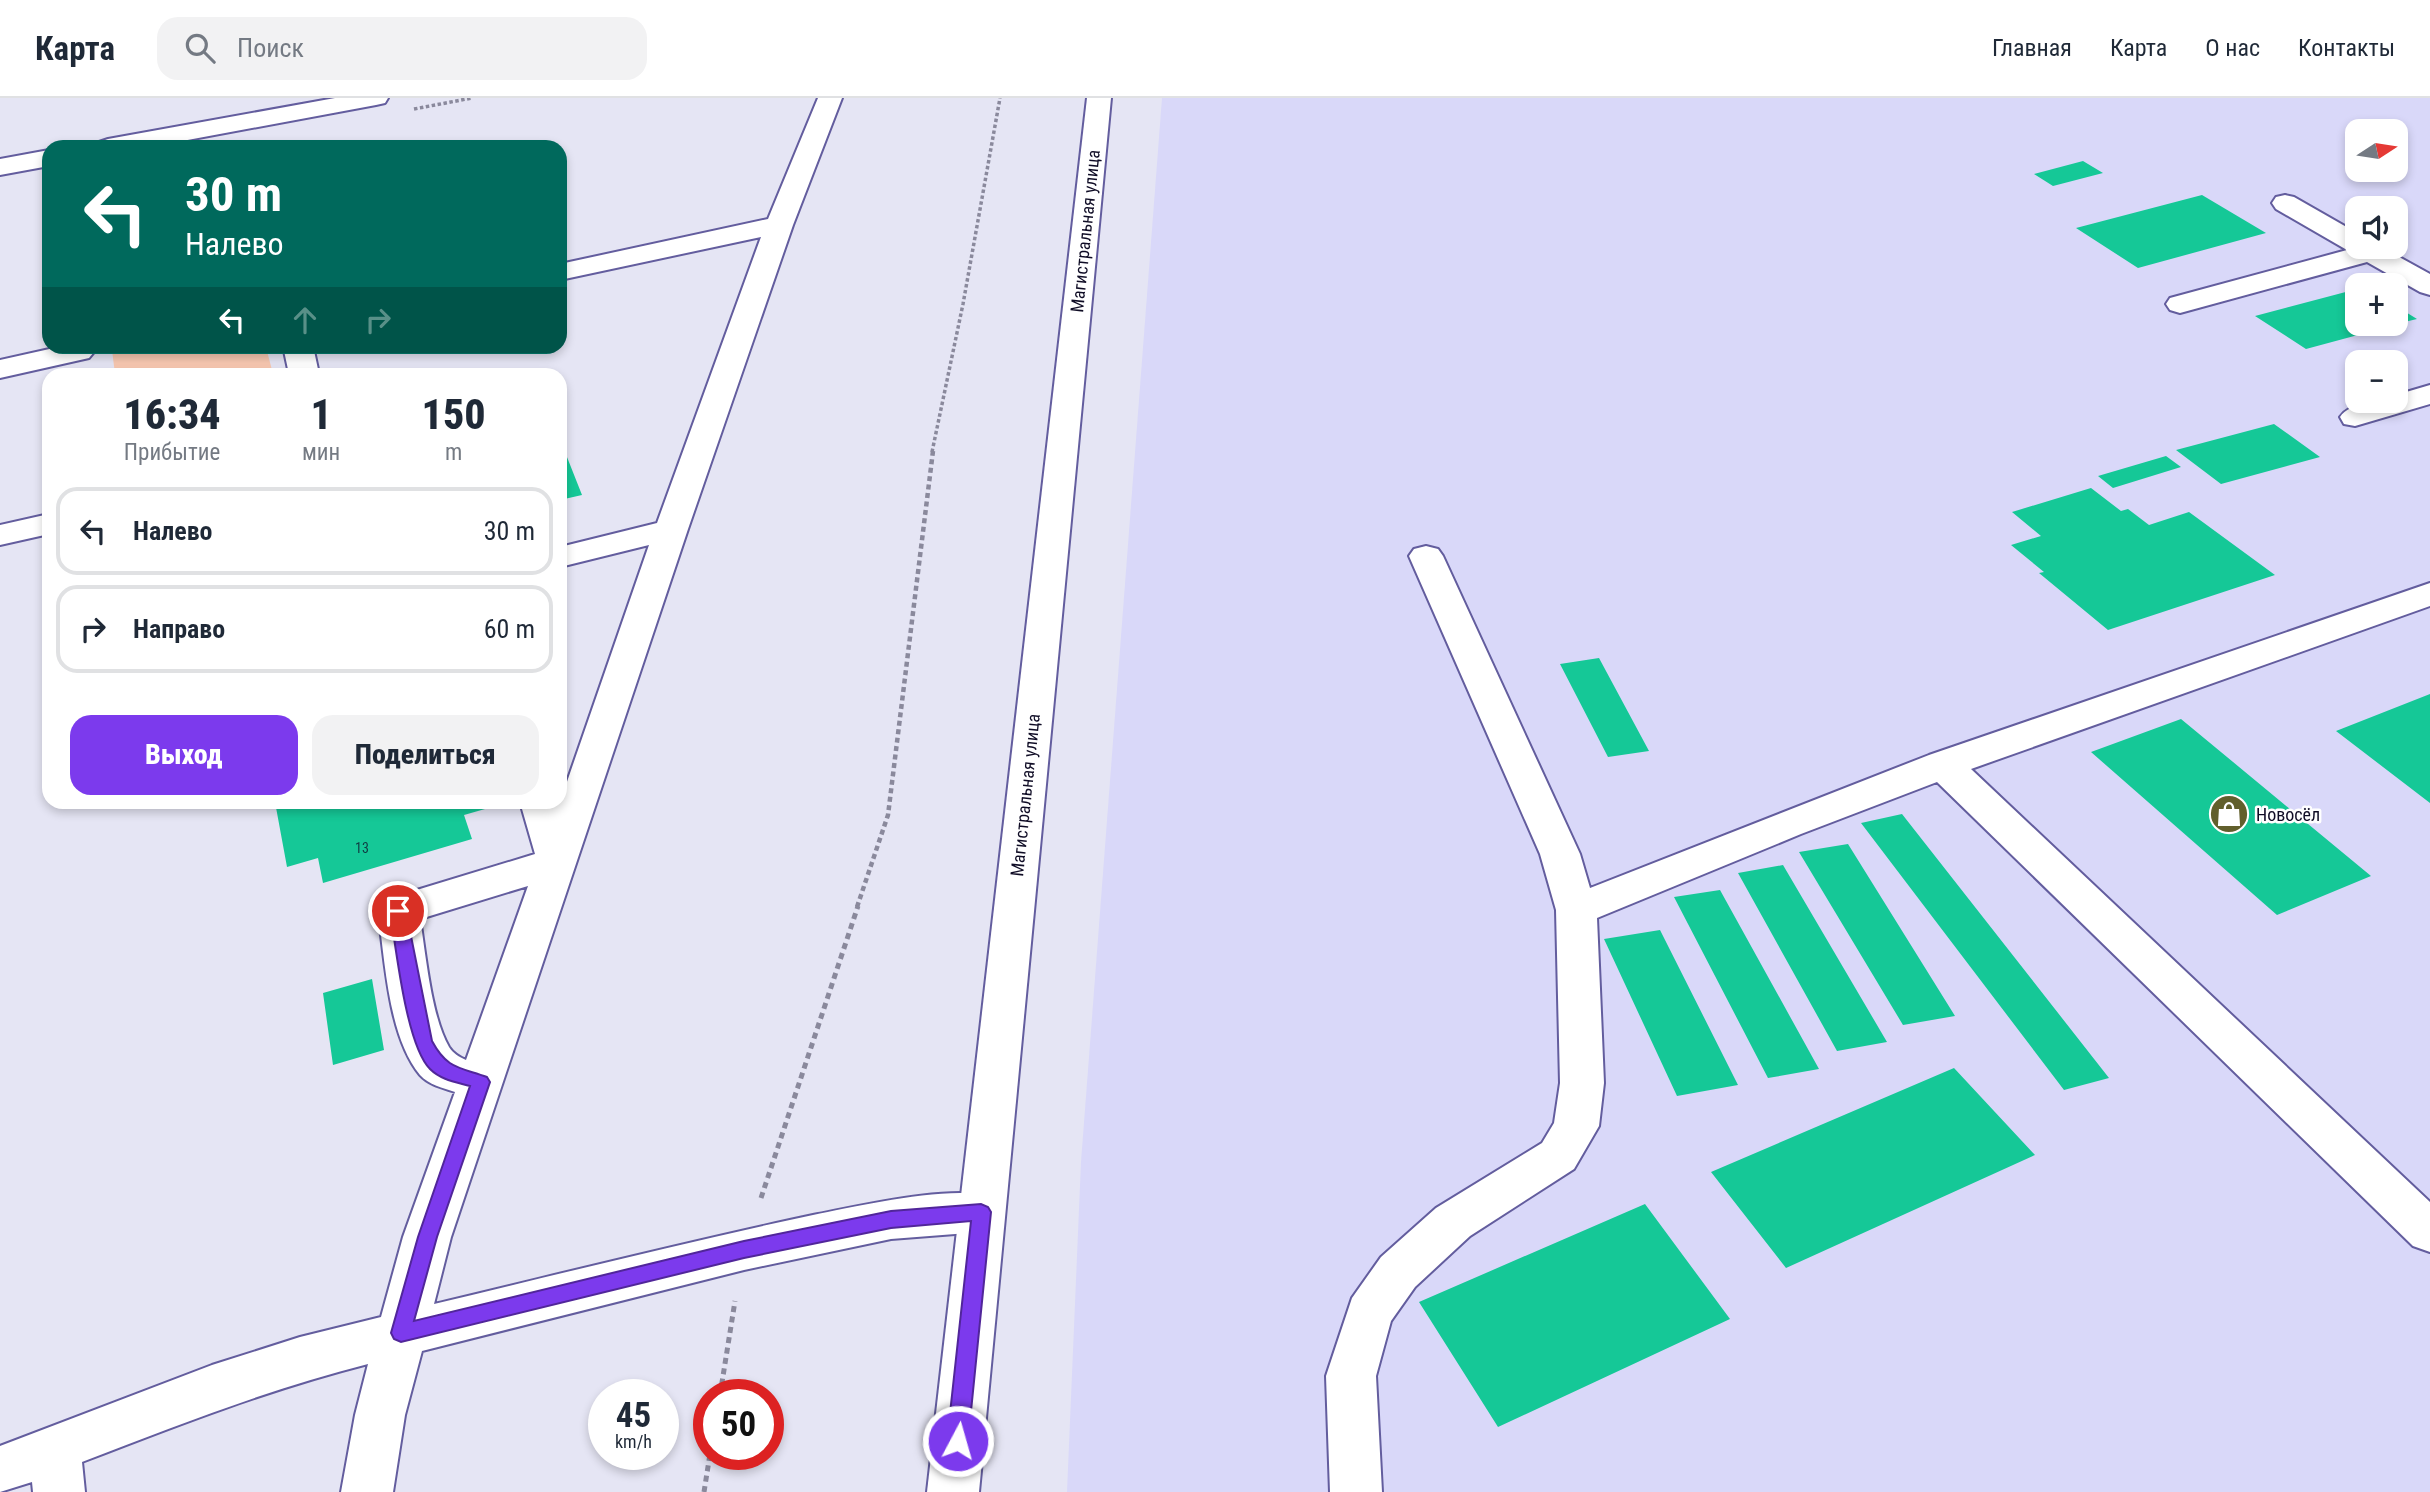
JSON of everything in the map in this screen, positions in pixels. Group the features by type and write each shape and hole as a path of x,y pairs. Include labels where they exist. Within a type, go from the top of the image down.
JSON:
{"main road":[{"path":"146,140 376,98"},
{"path":"367,1492 380,1415 428,1237 671,529 779,225 830,98"},
{"name":"Магистральная улица","path":"953,1492 1099,98"},
{"path":"0,167 42,159"},
{"path":"2285,204 2345,238"},
{"path":"567,270 779,225"},
{"path":"2180,304 2345,254"},
{"path":"2382,259 2430,286"},
{"path":"0,369 80,358"},
{"path":"2355,417 2430,394"},
{"path":"0,535 42,525"},
{"path":"567,555 671,529"},
{"path":"1356,1492 1351,1376 1369,1313 1398,1272 1452,1222 1558,1156 1576,1126 1582,1083 1576,910 1560,854 1426,556"},
{"path":"1576,910 1719,849 1942,764 2430,594"},
{"path":"1942,764 2430,1232"},
{"path":"541,809 557,862"},
{"path":"481,1082 447,1072 435,1062 423,1041 398,911 557,862"},
{"path":"0,1470 57,1470 212,1388 300,1359 744,1250 891,1219 981,1212"}],"path":[{"path":"723,1379 744,1250 888,815 929,468 963,304 1000,98"},
{"path":"704,1492 707,1470"}],"shaded area":[{"path":"1162,98 2430,98 2430,1492 1067,1492 1081,1162"},
{"path":"112,354 268,354 271,368 114,368"}],"building":[{"path":"2083,161 2103,173 2053,186 2034,174"},
{"path":"2202,195 2266,233 2138,268 2076,228"},
{"path":"2345,292 2345,336 2354,336 2306,349 2255,316"},
{"path":"2408,313 2417,319 2408,321"},
{"path":"2274,424 2320,457 2221,484 2176,450"},
{"path":"2166,456 2181,467 2113,488 2098,476"},
{"path":"567,457 582,495 567,498"},
{"path":"2091,488 2121,511 2128,509 2149,525 2189,512 2275,575 2108,630 2039,573 2044,572 2011,545 2041,536 2012,512"},
{"path":"1599,658 1649,751 1608,757 1560,664"},
{"path":"2430,694 2430,803 2336,731"},
{"name":"Новосёл","path":"2181,719 2371,876 2277,915 2091,752"},
{"path":"276,809 485,809 464,815 472,839 323,883 318,858 287,867"},
{"path":"1902,814 2109,1078 2064,1090 1861,823"},
{"path":"1848,844 1955,1016 1903,1025 1799,852"},
{"path":"1783,865 1887,1042 1837,1051 1738,873"},
{"path":"1720,890 1819,1069 1768,1078 1674,897"},
{"path":"1660,930 1738,1085 1677,1096 1604,939"},
{"path":"372,979 384,1050 333,1065 323,993"},
{"path":"1954,1068 2035,1155 1786,1268 1711,1172"},
{"path":"1645,1204 1730,1319 1498,1427 1419,1302"}],"place":[{"name":"Новосёл","path":"2229,814"}],"route":[{"path":"398,911 423,1041 435,1062 447,1072 481,1082 428,1237 401,1333 744,1250 891,1219 981,1212 958,1441"}]}
